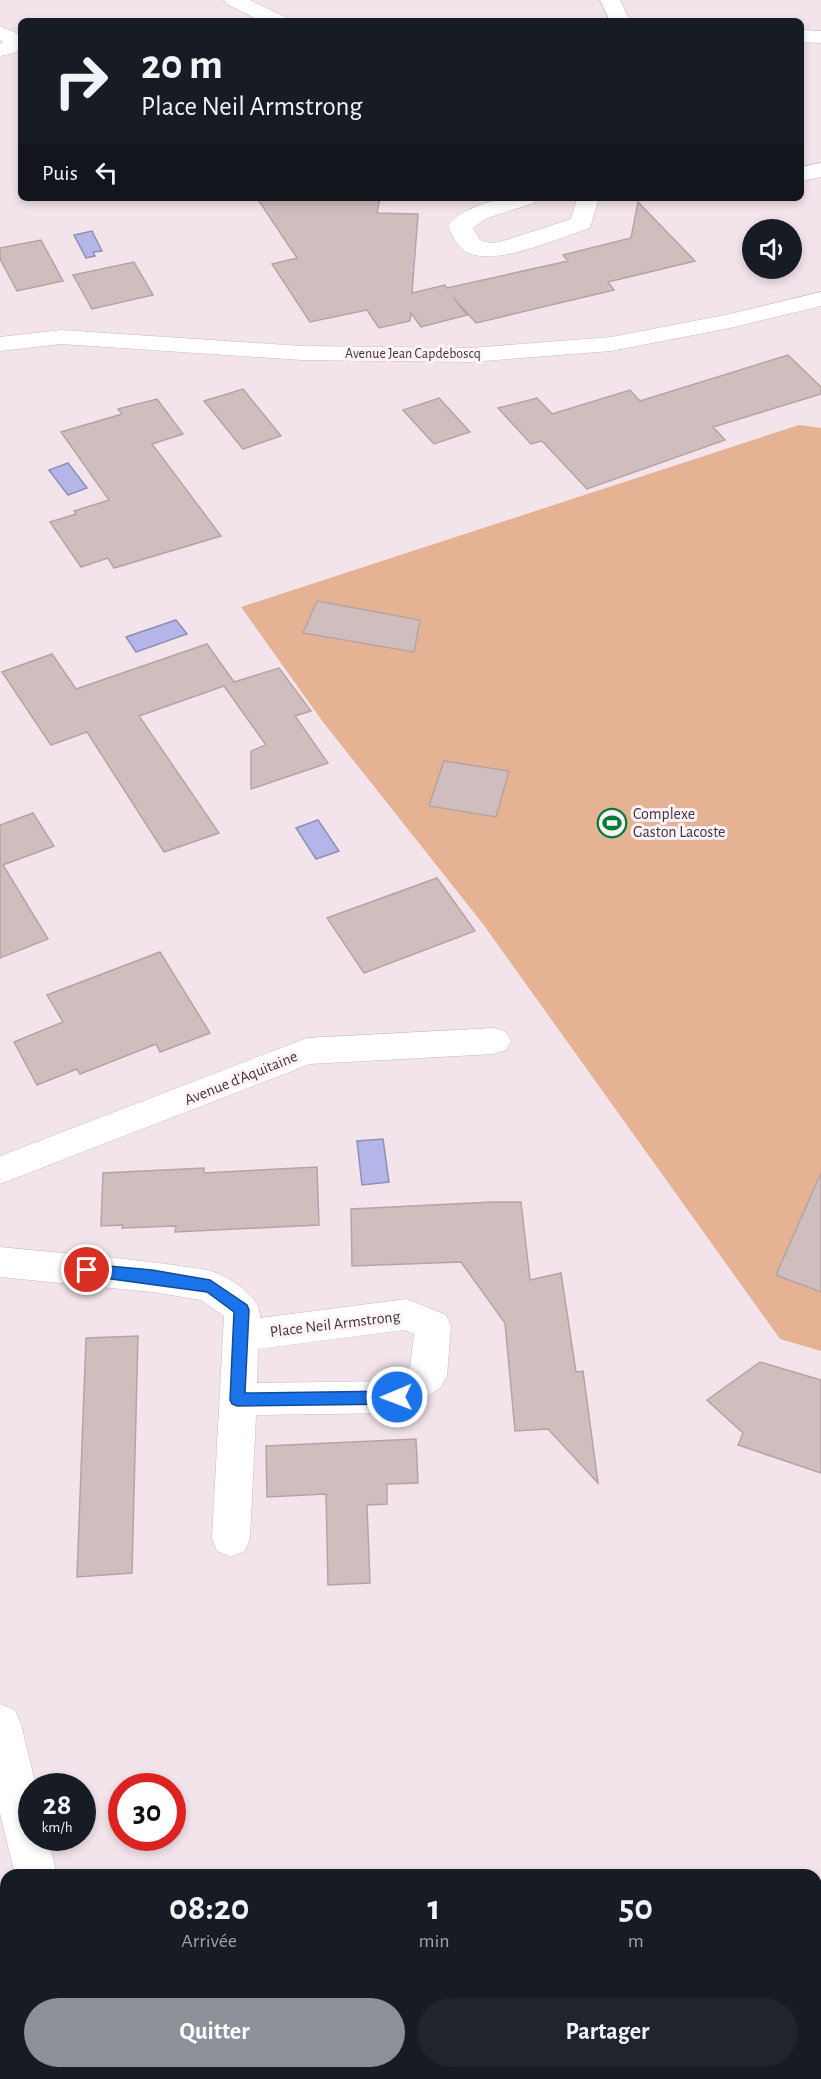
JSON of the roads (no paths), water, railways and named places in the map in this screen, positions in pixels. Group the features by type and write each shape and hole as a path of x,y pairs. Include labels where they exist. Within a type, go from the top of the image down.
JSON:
{"street":[{"path":"234,0 272,18"},
{"path":"610,0 619,18"},
{"path":"0,32 16,41 7,49 0,50"},
{"path":"804,36 821,37"},
{"path":"804,173 821,170"},
{"path":"517,201 479,213 460,226 463,238 478,249 498,251 582,223 587,201"},
{"name":"Avenue Jean Capdeboscq","path":"0,344 61,338 302,353 470,355 611,344 730,321 821,299"},
{"name":"Avenue d'Aquitaine","path":"0,1170 308,1052 494,1041"},
{"path":"0,1262 152,1277 210,1287 242,1310 231,1539"},
{"name":"Place Neil Armstrong","path":"237,1400 397,1397 428,1376 433,1326 407,1314 240,1336"},
{"path":"0,1724 35,1869"}],"water":[{"path":"92,231 102,251 93,252 95,256 86,258 74,235"},
{"path":"68,463 87,488 68,495 49,470"},
{"path":"176,620 187,634 136,652 126,637"},
{"path":"318,820 339,851 316,859 296,828"},
{"path":"383,1139 389,1182 362,1185 357,1141"}],"place":[{"name":"Complexe Gaston Lacoste","path":"612,823"}]}
